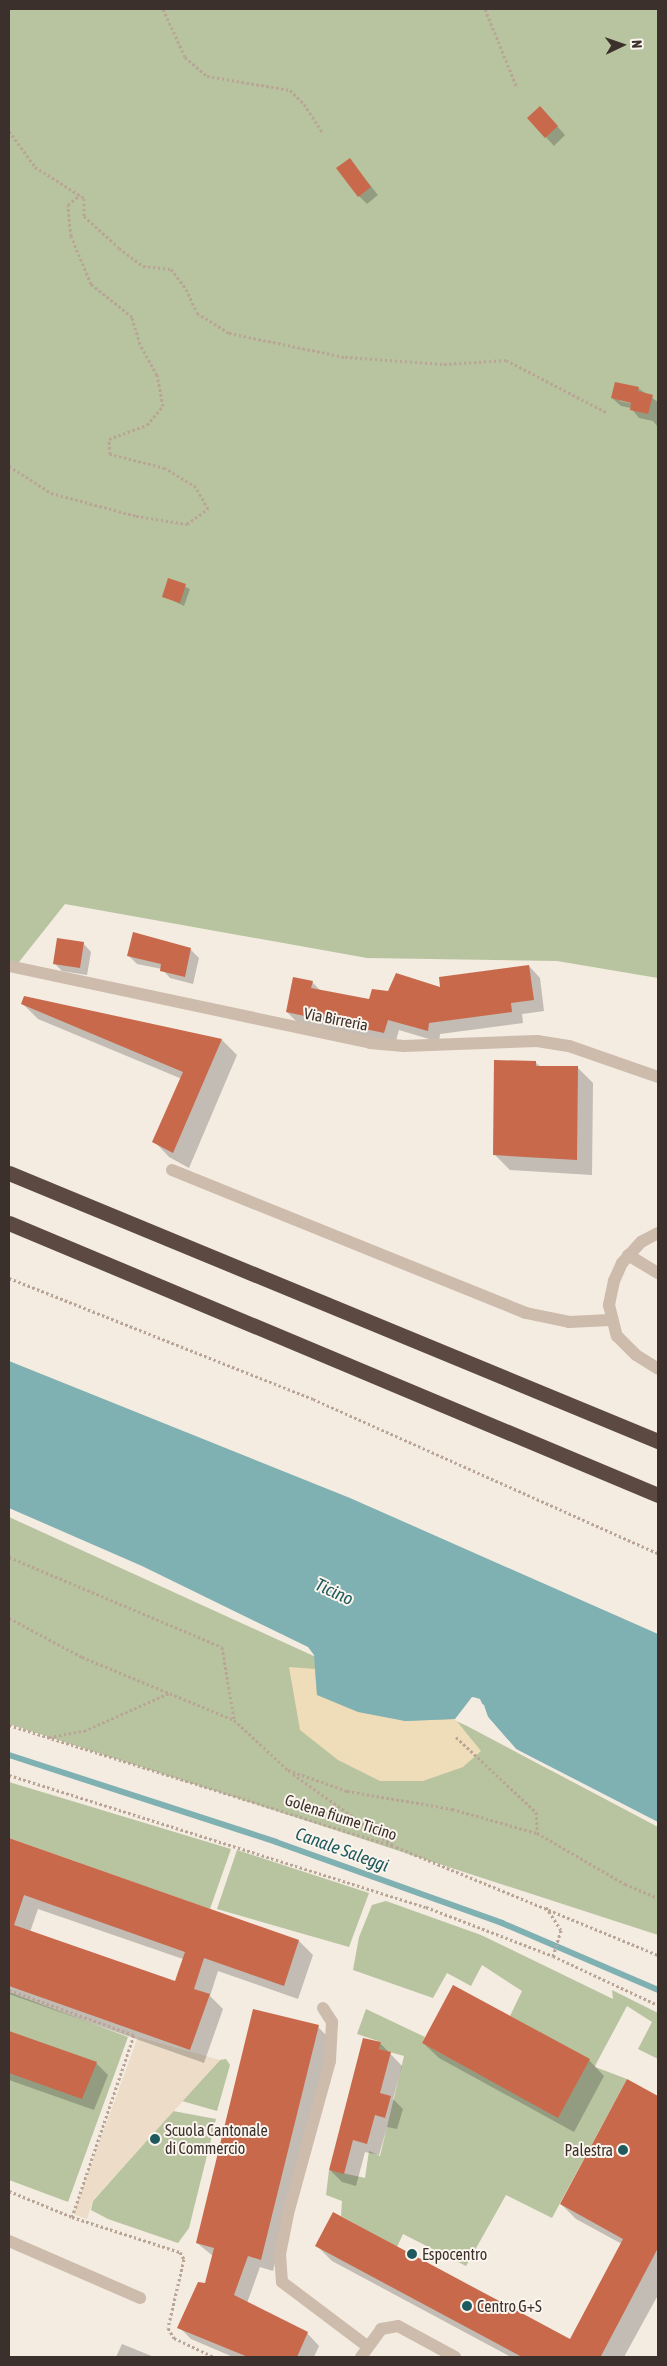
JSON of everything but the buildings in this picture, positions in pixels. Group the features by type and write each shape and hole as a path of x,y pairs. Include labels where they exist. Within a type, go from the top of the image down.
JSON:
{"highway":[{"path":"9,1173 658,1442"},
{"path":"9,1223 658,1495"}],"street":[{"name":"Via Birreria","path":"9,966 370,1043 404,1046 537,1041 560,1044 604,1056 658,1077"},
{"path":"172,1170 526,1313 569,1322 610,1320"},
{"path":"658,1233 641,1242 628,1255 614,1281 610,1320 624,1345 658,1369"},
{"path":"628,1255 658,1273"},
{"path":"323,2008 332,2022 330,2061 288,2214 280,2254 282,2282 364,2352 381,2329 398,2326 455,2357"},
{"path":"9,2241 140,2298"}],"path":[{"path":"163,9 185,57 207,76 290,90 304,104 322,132"},
{"path":"485,9 517,88"},
{"path":"9,131 35,167 84,198 84,216 119,248 143,266 171,269 186,289 197,313 229,333 345,357 444,364 506,360 608,413"},
{"path":"9,466 51,493 136,516 187,524 208,509 196,487 165,468 110,454 110,439 147,425 163,406 157,375 140,344 132,317 91,284 71,236 68,205 80,195"},
{"path":"9,1278 313,1399 658,1553"},
{"path":"9,1557 222,1647 234,1720"},
{"path":"9,1618 82,1657 234,1720 288,1770 396,1848"},
{"path":"49,1738 84,1731 169,1693"},
{"name":"Golena fiume Ticino","path":"9,1725 396,1848 546,1906 658,1955"},
{"path":"456,1737 536,1812 537,1833"},
{"path":"288,1770 347,1791 452,1809 537,1833 625,1884 658,1898"},
{"path":"9,1774 426,1907 553,1956 658,2005"},
{"path":"546,1906 561,1930 553,1956"},
{"path":"9,1990 134,2035 72,2217"},
{"path":"9,2191 72,2217 180,2252 184,2259 168,2328 174,2338 214,2357"}],"green space":[{"path":"9,9 658,9 658,978 557,961 367,958 65,904 15,967 9,966"},
{"path":"9,1517 467,1726 658,1827 658,1935 9,1724"},
{"path":"9,1782 231,1849 210,1909 9,1838"},
{"path":"237,1850 369,1893 349,1947 217,1909"},
{"path":"386,1901 481,1935 613,1999 612,1990 658,2013 658,2059 638,2049 652,2022 627,2006 596,2064 595,2067 627,2079 552,2218 506,2195 466,2266 403,2234 397,2247 341,2216 342,2201 326,2195 329,2170 365,2178 369,2151 380,2156 404,2056 379,2049 381,2042 357,2034 366,2009 425,2037 422,2043 558,2117 589,2060 510,2016 522,1991 482,1965 471,1986 447,1973 433,1998 353,1970 359,1937 372,1905"},
{"path":"9,1992 128,2037 68,2202 9,2180"},
{"path":"226,2059 230,2065 217,2111 182,2101 220,2060"},
{"path":"173,2111 216,2119 189,2228 178,2243 108,2219 91,2210 93,2201"}],"sand":[{"path":"289,1667 315,1669 317,1695 405,1721 455,1719 481,1751 463,1767 423,1781 380,1781 338,1760 300,1730"}],"shaded area":[{"path":"138,2037 220,2060 93,2200 87,2219 73,2214"}],"water":[{"name":"Ticino","path":"9,1361 350,1498 658,1634 658,1822 516,1749 488,1717 484,1705 472,1697 455,1719 405,1721 358,1712 317,1695 314,1655 308,1647 142,1566 9,1508"}],"pier":[{"path":"473,1697 480,1699 488,1717 516,1749 554,1772 515,1751 486,1718 478,1701 473,1700 456,1721"}],"waterway":[{"name":"Canale Saleggi","path":"9,1755 276,1842 502,1923 658,1990"}],"place":[{"name":"Scuola Cantonale di Commercio","path":"155,2139"},
{"name":"Palestra","path":"623,2150"},
{"name":"Espocentro","path":"412,2254"},
{"name":"Centro G+S","path":"467,2306"}]}
